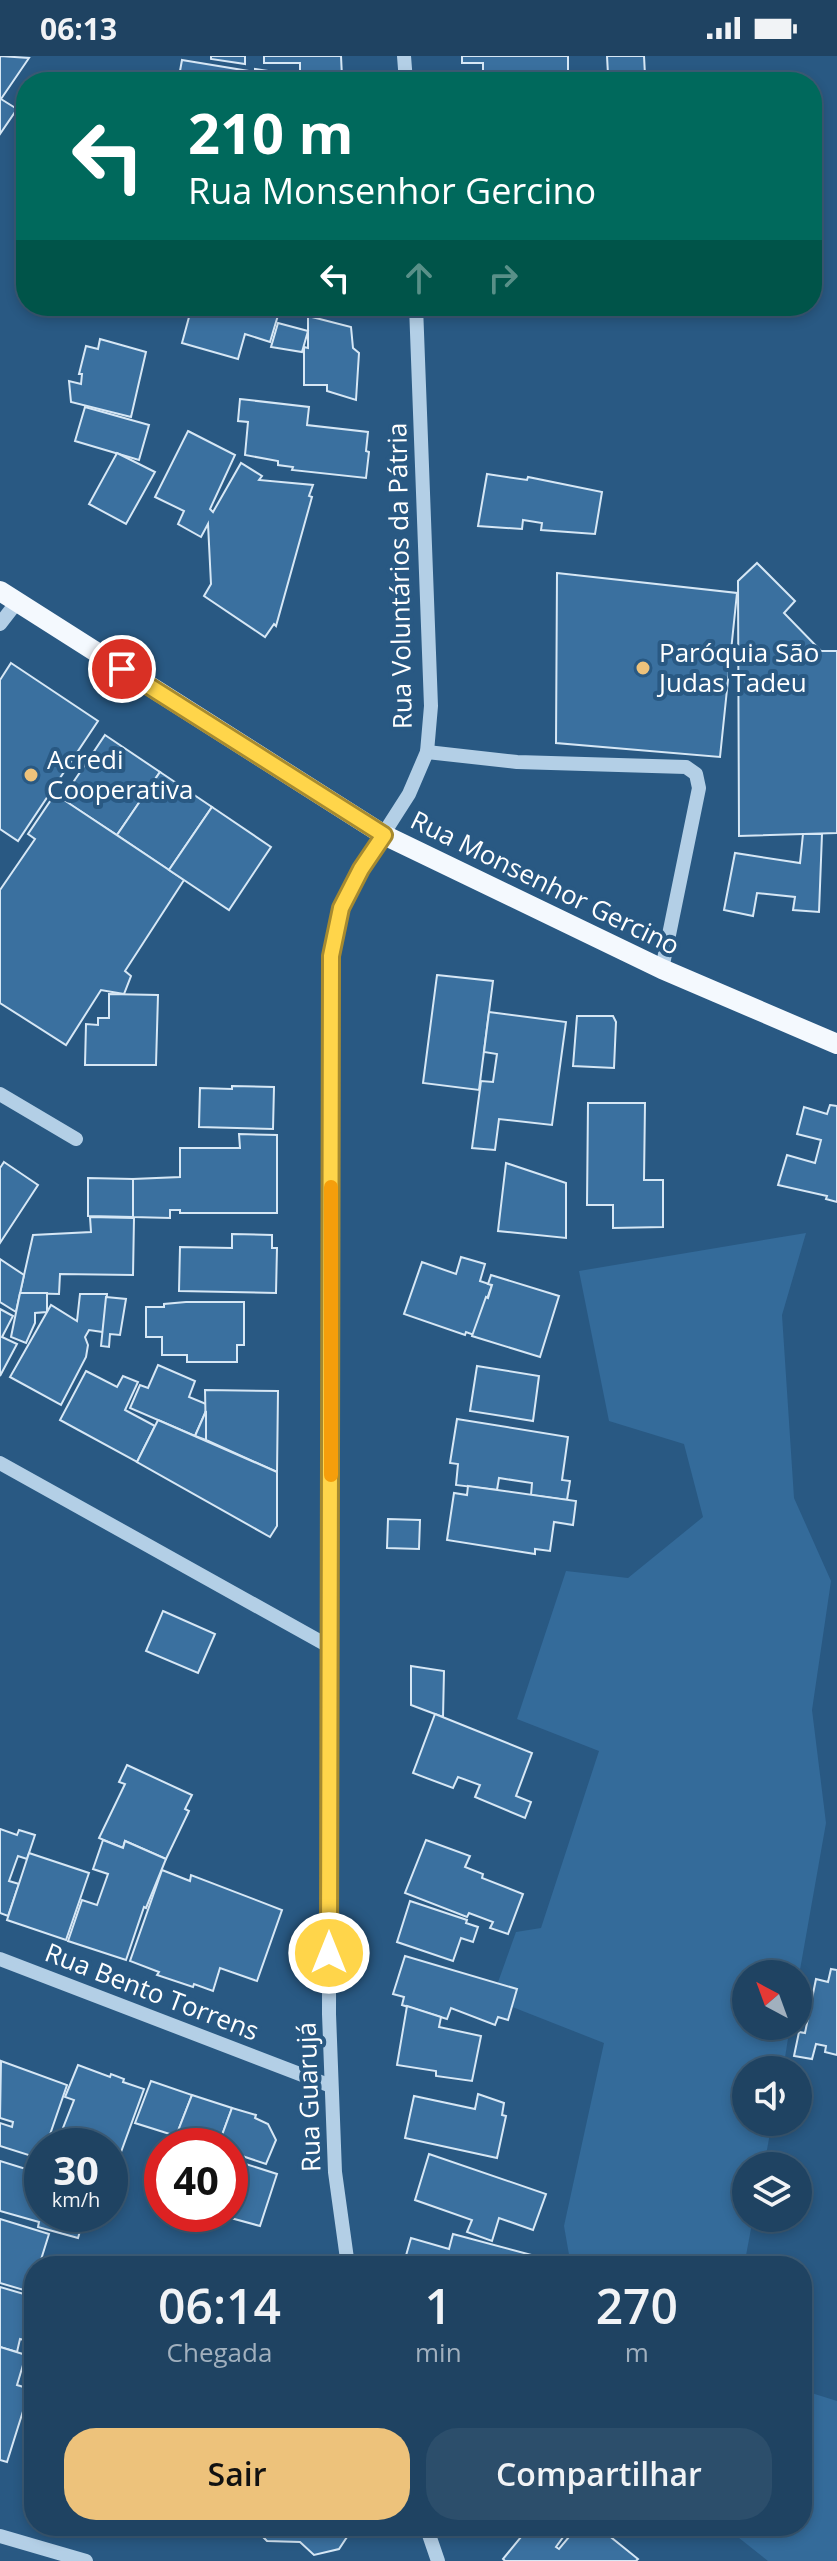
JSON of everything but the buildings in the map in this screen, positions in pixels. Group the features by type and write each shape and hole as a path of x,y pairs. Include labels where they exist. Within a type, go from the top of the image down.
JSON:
{"main road":[{"name":"Rua Monsenhor Gercino","path":"8,597 384,835 662,969 837,1044"}],"street":[{"name":"Rua Voluntários da Pátria","path":"384,835 409,794 427,752 431,706 416,316"},
{"path":"0,624 8,597"},
{"path":"427,752 517,762 686,767 696,774 699,788 662,969"},
{"name":"Rua Guarujá","path":"347,2256 335,2172 329,2014 331,956 341,908 361,869 384,835"},
{"path":"0,1094 76,1139"},
{"path":"0,1463 332,1648"},
{"name":"Rua Bento Torrens","path":"0,1959 331,2086"},
{"path":"0,2536 86,2561"},
{"path":"429,2536 438,2561"}],"shaded area":[{"path":"806,1233 782,1315 794,1498 831,1581 812,1710 826,1823 802,1960 732,1960 732,2040 788,2040 785,2056 732,2056 732,2136 769,2136 767,2152 732,2152 732,2232 750,2232 746,2256 569,2256 564,2226 604,2043 492,1999 516,1932 541,1928 599,1751 517,1719 566,1571 628,1578 703,1517 684,1444 609,1421 579,1271"},
{"path":"812,2393 837,2401 837,2561 768,2561 737,2536 812,2536"}],"slow traffic":[{"path":"331,1187 331,1475"}],"place":[{"name":"Paróquia São Judas Tadeu","path":"643,668"},
{"name":"Acredi Cooperativa","path":"31,775"}],"route":[{"path":"122,669 384,835 361,869 341,908 331,956 329,1953"}]}
